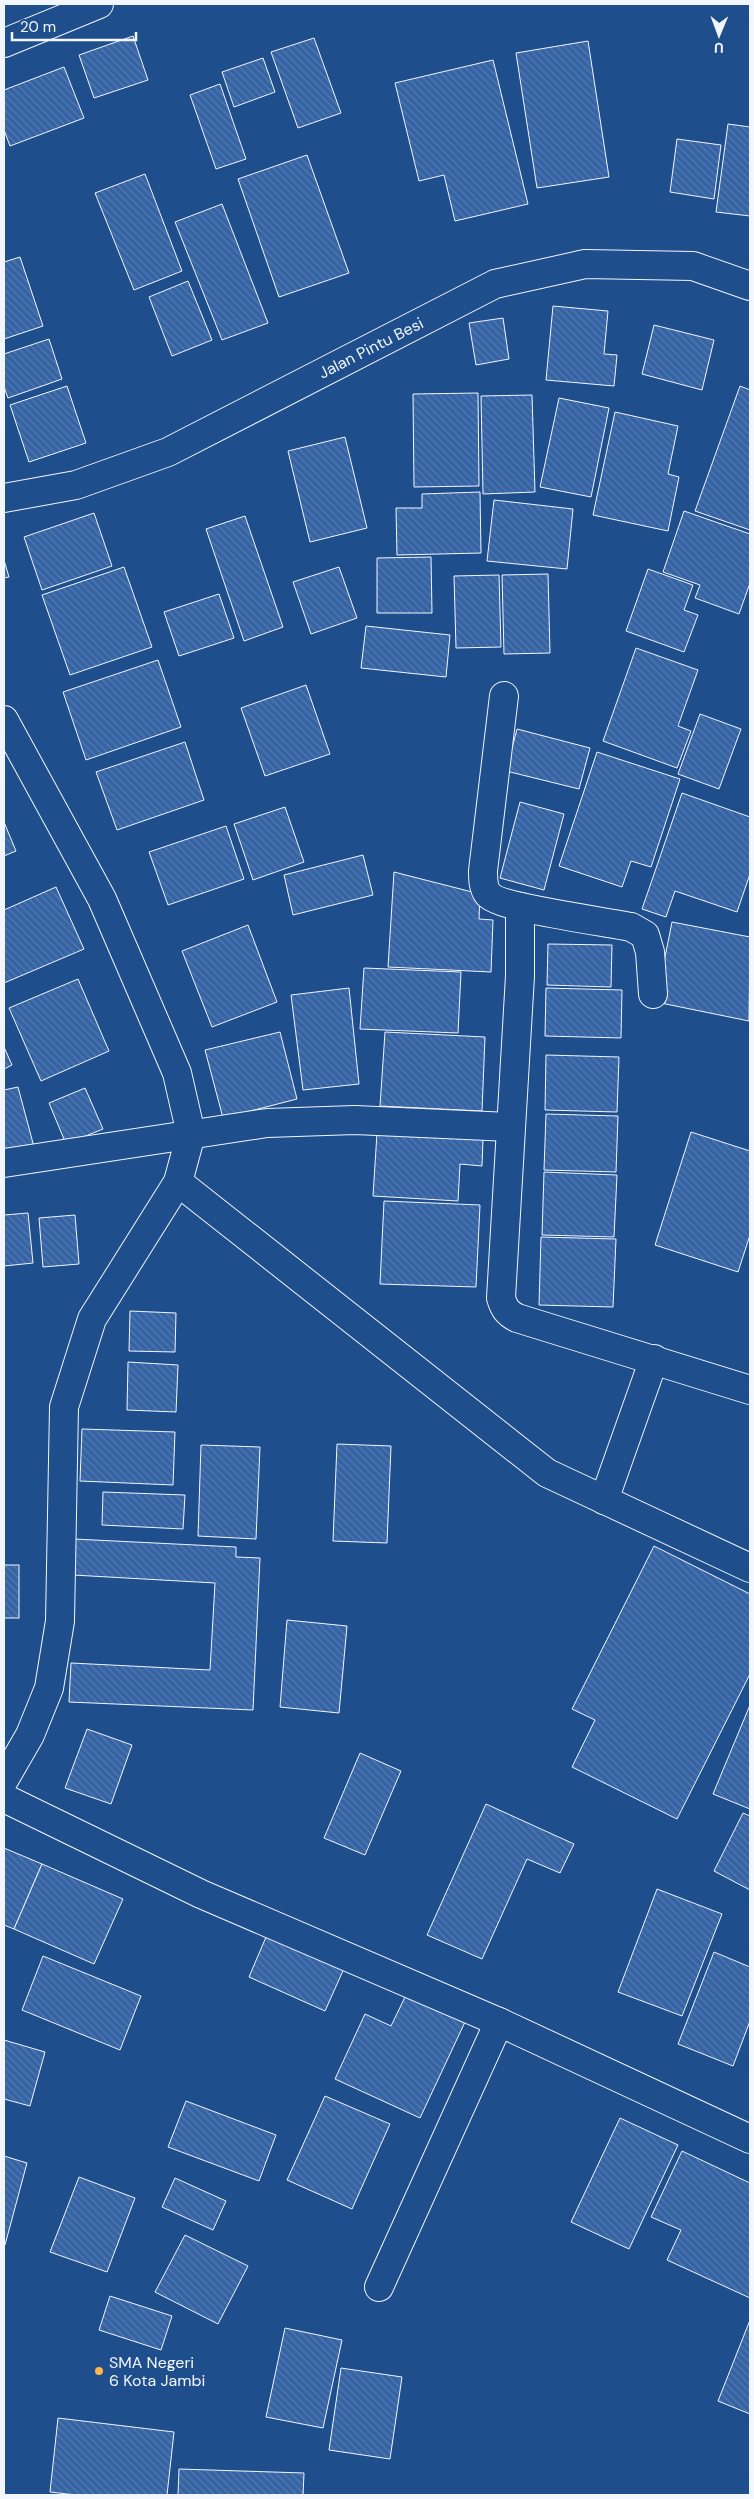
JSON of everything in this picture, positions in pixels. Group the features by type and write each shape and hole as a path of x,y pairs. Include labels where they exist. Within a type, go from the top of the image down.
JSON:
{"street":[{"path":"4,43 53,12 99,4"},
{"name":"Jalan Pintu Besi","path":"4,498 76,485 168,452 495,284 585,264 693,266 750,286"},
{"path":"504,696 483,878 488,894 497,901 520,907 632,927 645,935 650,952 653,994"},
{"path":"4,720 102,899 177,1073 191,1134 178,1182 92,1318 64,1406 60,1620 49,1688 30,1734 4,1780"},
{"path":"520,907 520,976 501,1298 503,1307 509,1314 517,1318 654,1358 750,1390"},
{"path":"4,1163 267,1123 355,1120 510,1127"},
{"path":"178,1182 547,1473 750,1568"},
{"path":"604,1500 654,1358"},
{"path":"4,1798 201,1894 499,2022 750,2139"},
{"path":"379,2287 499,2022"}],"building":[{"path":"133,36 148,80 94,98 79,55"},
{"path":"314,38 341,113 298,128 271,52"},
{"path":"588,41 609,177 537,188 516,53"},
{"path":"263,58 275,92 234,107 222,72"},
{"path":"493,60 528,204 455,221 444,175 419,181 395,83"},
{"path":"64,67 84,118 10,146 4,130 4,90"},
{"path":"220,84 246,159 216,169 190,95"},
{"path":"728,124 750,127 750,216 716,212"},
{"path":"677,139 721,145 714,199 670,192"},
{"path":"307,155 349,273 279,297 238,179"},
{"path":"145,174 182,271 134,290 95,193"},
{"path":"222,204 268,323 222,340 175,222"},
{"path":"20,257 43,326 4,339 4,262"},
{"path":"188,281 212,340 172,356 149,297"},
{"path":"553,306 608,311 604,354 617,355 614,386 546,380"},
{"path":"503,318 509,359 476,365 469,323"},
{"path":"654,325 714,340 702,390 642,374"},
{"path":"49,339 62,379 8,398 4,387 4,354"},
{"path":"67,386 86,443 29,462 10,405"},
{"path":"740,386 750,390 750,530 695,511"},
{"path":"478,393 479,486 414,487 413,394"},
{"path":"532,395 535,492 483,494 481,396"},
{"path":"559,398 609,408 591,497 540,487"},
{"path":"615,412 678,426 668,474 679,477 668,531 593,515"},
{"path":"345,437 367,528 310,542 288,451"},
{"path":"480,492 481,553 397,555 396,508 422,508 422,494"},
{"path":"494,500 573,509 567,569 487,561"},
{"path":"684,511 750,534 750,583 739,614 695,598 700,585 663,572"},
{"path":"94,513 112,566 42,590 24,537"},
{"path":"245,516 283,627 244,641 206,529"},
{"path":"431,557 432,613 377,613 377,558"},
{"path":"4,560 9,577 4,578"},
{"path":"124,567 152,647 70,675 42,595"},
{"path":"339,567 357,618 311,634 293,582"},
{"path":"648,569 693,585 684,610 698,615 684,652 626,631"},
{"path":"548,574 550,653 504,654 502,575"},
{"path":"499,575 501,647 456,648 454,576"},
{"path":"219,594 234,638 179,656 164,612"},
{"path":"366,626 450,635 446,677 361,668"},
{"path":"636,648 698,670 678,726 691,731 677,768 603,741"},
{"path":"158,660 181,727 86,760 63,692"},
{"path":"306,685 330,754 265,776 241,708"},
{"path":"700,714 741,729 719,789 678,774"},
{"path":"517,729 590,748 579,789 506,771"},
{"path":"185,742 204,800 117,830 96,772"},
{"path":"597,752 680,779 651,867 631,861 622,887 559,866"},
{"path":"682,793 750,817 750,874 737,912 675,891 666,917 642,909"},
{"path":"520,802 564,814 544,890 500,878"},
{"path":"285,807 304,862 253,880 234,824"},
{"path":"4,822 16,851 4,856"},
{"path":"226,826 244,879 168,905 149,852"},
{"path":"363,855 373,895 293,915 284,875"},
{"path":"394,872 480,894 479,919 493,920 491,972 388,967"},
{"path":"56,887 84,949 4,983 4,910"},
{"path":"672,922 750,937 749,1021 656,1002"},
{"path":"248,925 277,1002 212,1027 182,951"},
{"path":"548,944 612,945 611,987 547,985"},
{"path":"364,968 461,972 458,1033 360,1029"},
{"path":"78,979 109,1051 41,1081 9,1008"},
{"path":"349,988 359,1084 303,1090 291,995"},
{"path":"546,988 622,990 621,1038 545,1036"},
{"path":"280,1032 297,1099 223,1118 205,1050"},
{"path":"385,1032 485,1037 482,1111 380,1106"},
{"path":"4,1047 12,1065 4,1069"},
{"path":"546,1055 619,1057 617,1112 545,1110"},
{"path":"18,1087 34,1147 4,1155 4,1090"},
{"path":"85,1088 103,1129 66,1144 49,1103"},
{"path":"546,1114 618,1116 616,1172 544,1170"},
{"path":"691,1132 750,1151 750,1235 738,1272 655,1245"},
{"path":"377,1133 483,1139 482,1166 460,1164 458,1201 373,1196"},
{"path":"544,1172 617,1175 614,1237 542,1235"},
{"path":"384,1201 480,1205 476,1287 380,1284"},
{"path":"28,1213 33,1263 4,1266 4,1215"},
{"path":"75,1215 79,1264 43,1267 39,1218"},
{"path":"541,1237 616,1239 613,1307 539,1305"},
{"path":"130,1311 176,1313 175,1352 129,1351"},
{"path":"128,1362 178,1365 176,1412 127,1410"},
{"path":"82,1429 175,1432 173,1485 80,1481"},
{"path":"337,1444 391,1446 387,1543 333,1541"},
{"path":"201,1445 260,1447 256,1539 198,1536"},
{"path":"103,1492 185,1495 183,1529 102,1525"},
{"path":"74,1539 236,1547 236,1557 260,1558 253,1710 69,1702 71,1663 210,1670 215,1583 73,1575"},
{"path":"654,1546 750,1594 750,1674 677,1819 572,1767 595,1720 572,1709"},
{"path":"4,1565 19,1565 19,1618 4,1618"},
{"path":"287,1620 347,1626 339,1713 280,1707"},
{"path":"750,1705 750,1809 713,1794"},
{"path":"87,1729 132,1745 111,1804 65,1788"},
{"path":"360,1753 401,1771 365,1855 324,1838"},
{"path":"486,1804 574,1844 560,1873 527,1859 482,1959 427,1935"},
{"path":"743,1813 750,1816 750,1890 714,1871"},
{"path":"4,1848 42,1864 14,1929 4,1925"},
{"path":"42,1864 123,1899 94,1964 14,1929"},
{"path":"657,1889 722,1914 682,2016 618,1992"},
{"path":"269,1930 346,1964 325,2011 249,1977"},
{"path":"714,1952 750,1967 750,2021 733,2066 678,2044"},
{"path":"43,1956 141,1996 120,2050 22,2010"},
{"path":"406,1995 465,2022 420,2118 335,2079 365,2014 391,2026"},
{"path":"4,2040 45,2052 30,2106 4,2099"},
{"path":"325,2096 390,2124 352,2209 287,2180"},
{"path":"186,2101 276,2135 259,2181 168,2147"},
{"path":"620,2118 678,2145 629,2249 571,2222"},
{"path":"682,2151 750,2183 750,2298 667,2260 681,2230 651,2217"},
{"path":"4,2156 27,2163 5,2245 4,2244"},
{"path":"79,2177 135,2198 107,2272 50,2252"},
{"path":"175,2178 226,2201 213,2230 162,2207"},
{"path":"185,2235 248,2266 218,2324 155,2292"},
{"path":"110,2296 172,2316 161,2350 99,2330"},
{"path":"750,2320 750,2414 718,2401"},
{"path":"285,2328 342,2340 323,2428 266,2417"},
{"path":"341,2368 402,2377 390,2459 329,2450"},
{"path":"58,2418 174,2432 167,2495 76,2495 50,2492"},
{"path":"179,2469 304,2473 303,2495 178,2495"}],"place":[{"name":"SMA Negeri 6 Kota Jambi","path":"99,2371"}]}
